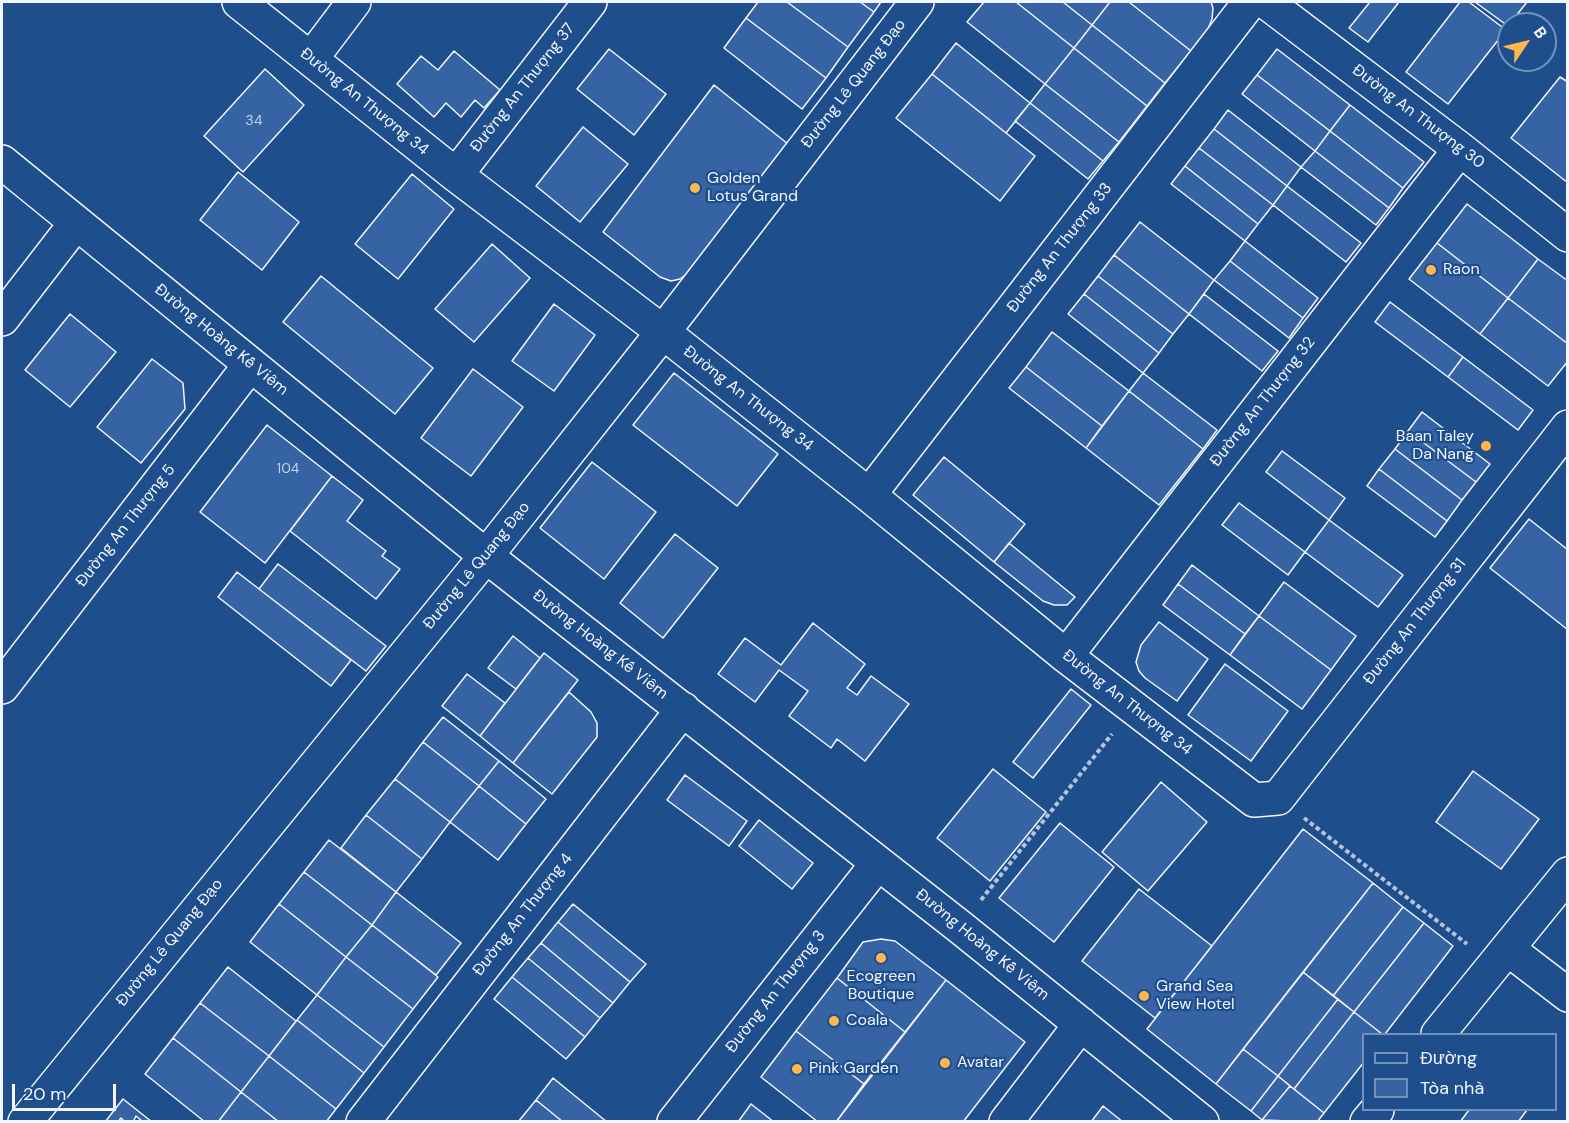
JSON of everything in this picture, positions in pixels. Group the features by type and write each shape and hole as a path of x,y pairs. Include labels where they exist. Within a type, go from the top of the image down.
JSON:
{"street":[{"name":"Đường An Thượng 34","path":"239,2 456,176 663,332 1133,708 1266,799"},
{"path":"311,59 354,2"},
{"name":"Đường An Thượng 37","path":"456,176 590,2"},
{"name":"Đường Lê Quang Đạo","path":"25,1122 486,556 663,332 917,2"},
{"name":"Đường An Thượng 33","path":"869,495 1250,2"},
{"name":"Đường An Thượng 30","path":"1266,2 1460,148 1568,236"},
{"name":"Đường An Thượng 32","path":"1066,656 1460,148"},
{"name":"Đường Hoàng Kế Viêm","path":"2,162 486,556 960,927 1202,1122"},
{"path":"2,320 76,223"},
{"name":"Đường An Thượng 5","path":"2,687 250,365"},
{"name":"Đường An Thượng 31","path":"1266,799 1568,427"},
{"name":"Đường An Thượng 4","path":"363,1122 683,710"},
{"name":"Đường An Thượng 3","path":"674,1122 878,863"},
{"path":"1440,1033 1568,874"},
{"path":"1508,949 1568,995"},
{"path":"1006,1122 1081,1024"}],"path":[{"path":"960,927 1133,708"},
{"path":"1266,799 1470,947 1508,949"}],"building":[{"path":"758,2 787,2 848,47 826,78 746,18"},
{"path":"787,2 860,2 874,12 848,47"},
{"path":"860,2 881,2 874,12"},
{"path":"984,2 1016,2 1074,48 1045,84 967,22"},
{"path":"1016,2 1063,2 1092,25 1074,48"},
{"path":"1063,2 1110,2 1092,25"},
{"path":"1110,2 1129,2 1191,51 1165,83 1092,25"},
{"path":"1129,2 1211,2 1212,19 1208,29 1191,51"},
{"path":"1370,2 1399,2 1368,42 1349,28"},
{"path":"1460,2 1469,2 1497,23 1497,41 1448,104 1406,72"},
{"path":"1475,2 1527,2 1519,12 1497,12 1497,18"},
{"path":"746,18 826,78 802,109 724,48"},
{"path":"1092,25 1165,83 1147,106 1074,48"},
{"path":"956,43 1030,103 1006,133 932,74"},
{"path":"1074,48 1147,106 1119,142 1045,84"},
{"path":"609,49 666,94 634,135 577,89"},
{"path":"1277,49 1350,105 1330,131 1257,75"},
{"path":"454,51 500,90 484,108 475,100 461,117 446,103 434,117 397,84 421,56 438,70"},
{"path":"265,69 304,105 243,172 204,136"},
{"path":"932,74 1035,156 1000,201 896,118"},
{"path":"1257,75 1330,131 1315,151 1242,94"},
{"path":"1560,77 1568,82 1568,183 1511,138"},
{"path":"1045,84 1119,142 1103,161 1030,103"},
{"name":"Golden Lotus Grand","path":"714,85 788,144 688,273 680,279 671,281 660,277 603,232"},
{"path":"1030,103 1103,161 1088,179 1015,121"},
{"path":"1350,105 1424,162 1403,188 1330,131"},
{"path":"1228,110 1301,167 1287,186 1214,129"},
{"path":"583,127 628,164 580,222 536,186"},
{"path":"1214,129 1287,186 1273,205 1199,148"},
{"path":"1330,131 1403,188 1389,208 1315,151"},
{"path":"1199,148 1273,205 1258,224 1185,166"},
{"path":"1315,151 1389,208 1376,225 1301,167"},
{"path":"1185,166 1258,224 1245,241 1171,184"},
{"path":"238,172 299,222 262,270 200,220"},
{"path":"412,174 454,209 398,279 355,244"},
{"path":"1287,186 1361,243 1346,262 1273,205"},
{"path":"1467,204 1538,259 1508,298 1437,243"},
{"path":"1140,222 1214,280 1189,314 1114,255"},
{"path":"1245,241 1318,298 1303,318 1230,261"},
{"path":"1437,243 1508,298 1480,334 1409,279"},
{"path":"492,244 530,278 474,342 435,309"},
{"path":"1114,255 1189,314 1173,334 1098,276"},
{"path":"1538,259 1568,281 1568,344 1508,298"},
{"path":"1230,261 1303,318 1289,338 1214,280"},
{"path":"321,276 433,368 395,414 283,322"},
{"path":"1098,276 1173,334 1159,353 1084,294"},
{"path":"1084,294 1159,353 1143,373 1068,314"},
{"path":"1204,294 1278,351 1262,371 1189,314"},
{"path":"1508,298 1568,344 1568,361 1548,386 1480,334"},
{"path":"1390,302 1463,357 1448,377 1375,322"},
{"path":"554,304 595,335 554,391 512,361"},
{"path":"70,314 116,352 70,407 25,370"},
{"path":"1052,332 1129,391 1102,426 1026,367"},
{"path":"1463,357 1533,410 1518,430 1448,377"},
{"path":"152,359 183,383 185,409 141,463 97,427"},
{"path":"1026,367 1102,426 1086,448 1009,388"},
{"path":"473,369 523,407 471,476 421,438"},
{"path":"674,373 778,454 737,506 633,425"},
{"path":"1143,373 1217,430 1203,449 1129,391"},
{"path":"1129,391 1203,449 1159,505 1086,448"},
{"path":"1422,412 1490,464 1476,482 1408,431"},
{"path":"267,425 332,476 265,563 200,512"},
{"path":"1408,431 1476,482 1462,500 1395,449"},
{"path":"1395,449 1462,500 1447,521 1379,469"},
{"path":"1282,451 1345,498 1329,520 1266,472"},
{"path":"944,457 1025,524 994,562 913,495"},
{"path":"592,462 656,512 604,579 540,528"},
{"path":"1379,469 1447,521 1435,537 1367,486"},
{"path":"332,476 363,500 347,521 386,551 382,556 400,569 376,599 290,531"},
{"path":"1239,503 1305,552 1288,575 1222,525"},
{"path":"1529,519 1568,550 1568,630 1490,568"},
{"path":"1329,520 1403,575 1378,607 1305,552"},
{"path":"675,534 718,568 663,638 620,603"},
{"path":"1009,543 1075,597 1067,605 1054,605 1043,601 994,562"},
{"path":"278,564 386,646 366,671 259,589"},
{"path":"1192,565 1259,616 1245,634 1178,584"},
{"path":"237,572 351,660 331,686 218,597"},
{"path":"1284,582 1356,636 1331,670 1259,616"},
{"path":"1178,584 1245,634 1230,655 1163,605"},
{"path":"1259,616 1331,670 1302,709 1230,655"},
{"path":"1159,622 1208,659 1177,701 1145,678 1136,662 1141,645"},
{"path":"813,623 865,664 847,688 857,695 871,676 909,704 865,761 837,739 831,748 789,716 808,691 779,670 755,702 718,674 745,638 781,665"},
{"path":"513,636 540,658 516,689 488,668"},
{"path":"544,653 578,680 513,763 480,736"},
{"path":"1225,664 1288,711 1251,761 1188,715"},
{"path":"467,674 505,703 480,736 442,706"},
{"path":"1071,689 1091,705 1033,778 1013,762"},
{"path":"569,692 591,712 597,723 597,737 552,794 513,763"},
{"path":"443,717 499,761 479,786 423,742"},
{"path":"423,742 479,786 450,822 395,779"},
{"path":"499,761 546,799 526,824 479,786"},
{"path":"993,769 1046,812 990,881 937,838"},
{"path":"1473,771 1539,819 1501,869 1436,822"},
{"path":"685,775 747,821 729,846 667,800"},
{"path":"395,779 450,822 422,859 366,815"},
{"path":"1161,782 1207,822 1148,891 1102,852"},
{"path":"479,786 526,824 498,860 450,822"},
{"path":"366,815 422,859 396,892 341,848"},
{"path":"759,820 813,863 792,889 739,846"},
{"path":"1060,823 1114,867 1054,942 999,898"},
{"path":"1303,829 1373,883 1216,1084 1147,1029"},
{"path":"329,840 396,892 372,925 304,872"},
{"path":"304,872 372,925 346,957 279,904"},
{"path":"1373,883 1403,907 1333,996 1303,972"},
{"path":"1139,889 1212,946 1155,1018 1082,961"},
{"path":"396,892 461,943 436,975 372,925"},
{"path":"279,904 346,957 317,995 250,942"},
{"path":"573,904 646,964 630,982 558,922"},
{"path":"1403,907 1424,923 1354,1012 1333,996"},
{"path":"558,922 630,982 613,1003 541,943"},
{"path":"1424,923 1453,946 1386,1033 1381,1033 1354,1012"},
{"path":"372,925 438,977 413,1009 346,957"},
{"path":"881,939 895,941 946,980 905,1032 837,978 863,942"},
{"path":"541,943 613,1003 600,1018 528,958"},
{"path":"346,957 413,1009 384,1047 317,995"},
{"path":"528,958 600,1018 585,1037 512,977"},
{"path":"228,967 296,1021 269,1056 200,1003"},
{"path":"1303,972 1338,999 1278,1076 1243,1049"},
{"path":"512,977 585,1037 566,1059 494,999"},
{"path":"837,978 905,1032 864,1084 796,1031"},
{"name":"Avatar","path":"946,980 1025,1042 963,1122 836,1122"},
{"path":"317,995 384,1047 364,1073 297,1020"},
{"path":"1338,999 1354,1012 1294,1089 1278,1076"},
{"path":"200,1003 269,1056 241,1092 173,1038"},
{"path":"1354,1012 1381,1033 1362,1033 1362,1065 1324,1113 1294,1089"},
{"path":"297,1020 364,1073 336,1109 269,1056"},
{"path":"796,1031 864,1084 836,1122 818,1122 761,1077"},
{"path":"173,1038 241,1092 218,1122 205,1122 145,1074"},
{"path":"1243,1049 1278,1076 1251,1111 1216,1084"},
{"path":"269,1056 336,1109 326,1122 279,1122 241,1092"},
{"path":"1278,1076 1290,1086 1262,1120 1251,1111"},
{"path":"553,1078 607,1122 563,1122 536,1100"},
{"path":"1290,1086 1324,1113 1317,1122 1262,1120"},
{"path":"241,1092 279,1122 218,1122"},
{"path":"123,1099 152,1122 143,1122 136,1116 133,1122 125,1122 121,1118 118,1122 105,1122"},
{"path":"536,1100 563,1122 518,1122"},
{"path":"751,1104 774,1122 738,1122"},
{"path":"1103,1106 1123,1122 1091,1122"},
{"path":"1468,1111 1526,1111 1518,1122 1460,1122"}],"place":[{"name":"Golden Lotus Grand","path":"695,188"},
{"name":"Raon","path":"1431,270"},
{"name":"Baan Taley Da Nang","path":"1486,446"},
{"name":"Ecogreen Boutique","path":"881,958"},
{"name":"Grand Sea View Hotel","path":"1144,996"},
{"name":"Coala","path":"834,1021"},
{"name":"Avatar","path":"945,1063"},
{"name":"Pink Garden","path":"797,1069"}]}
